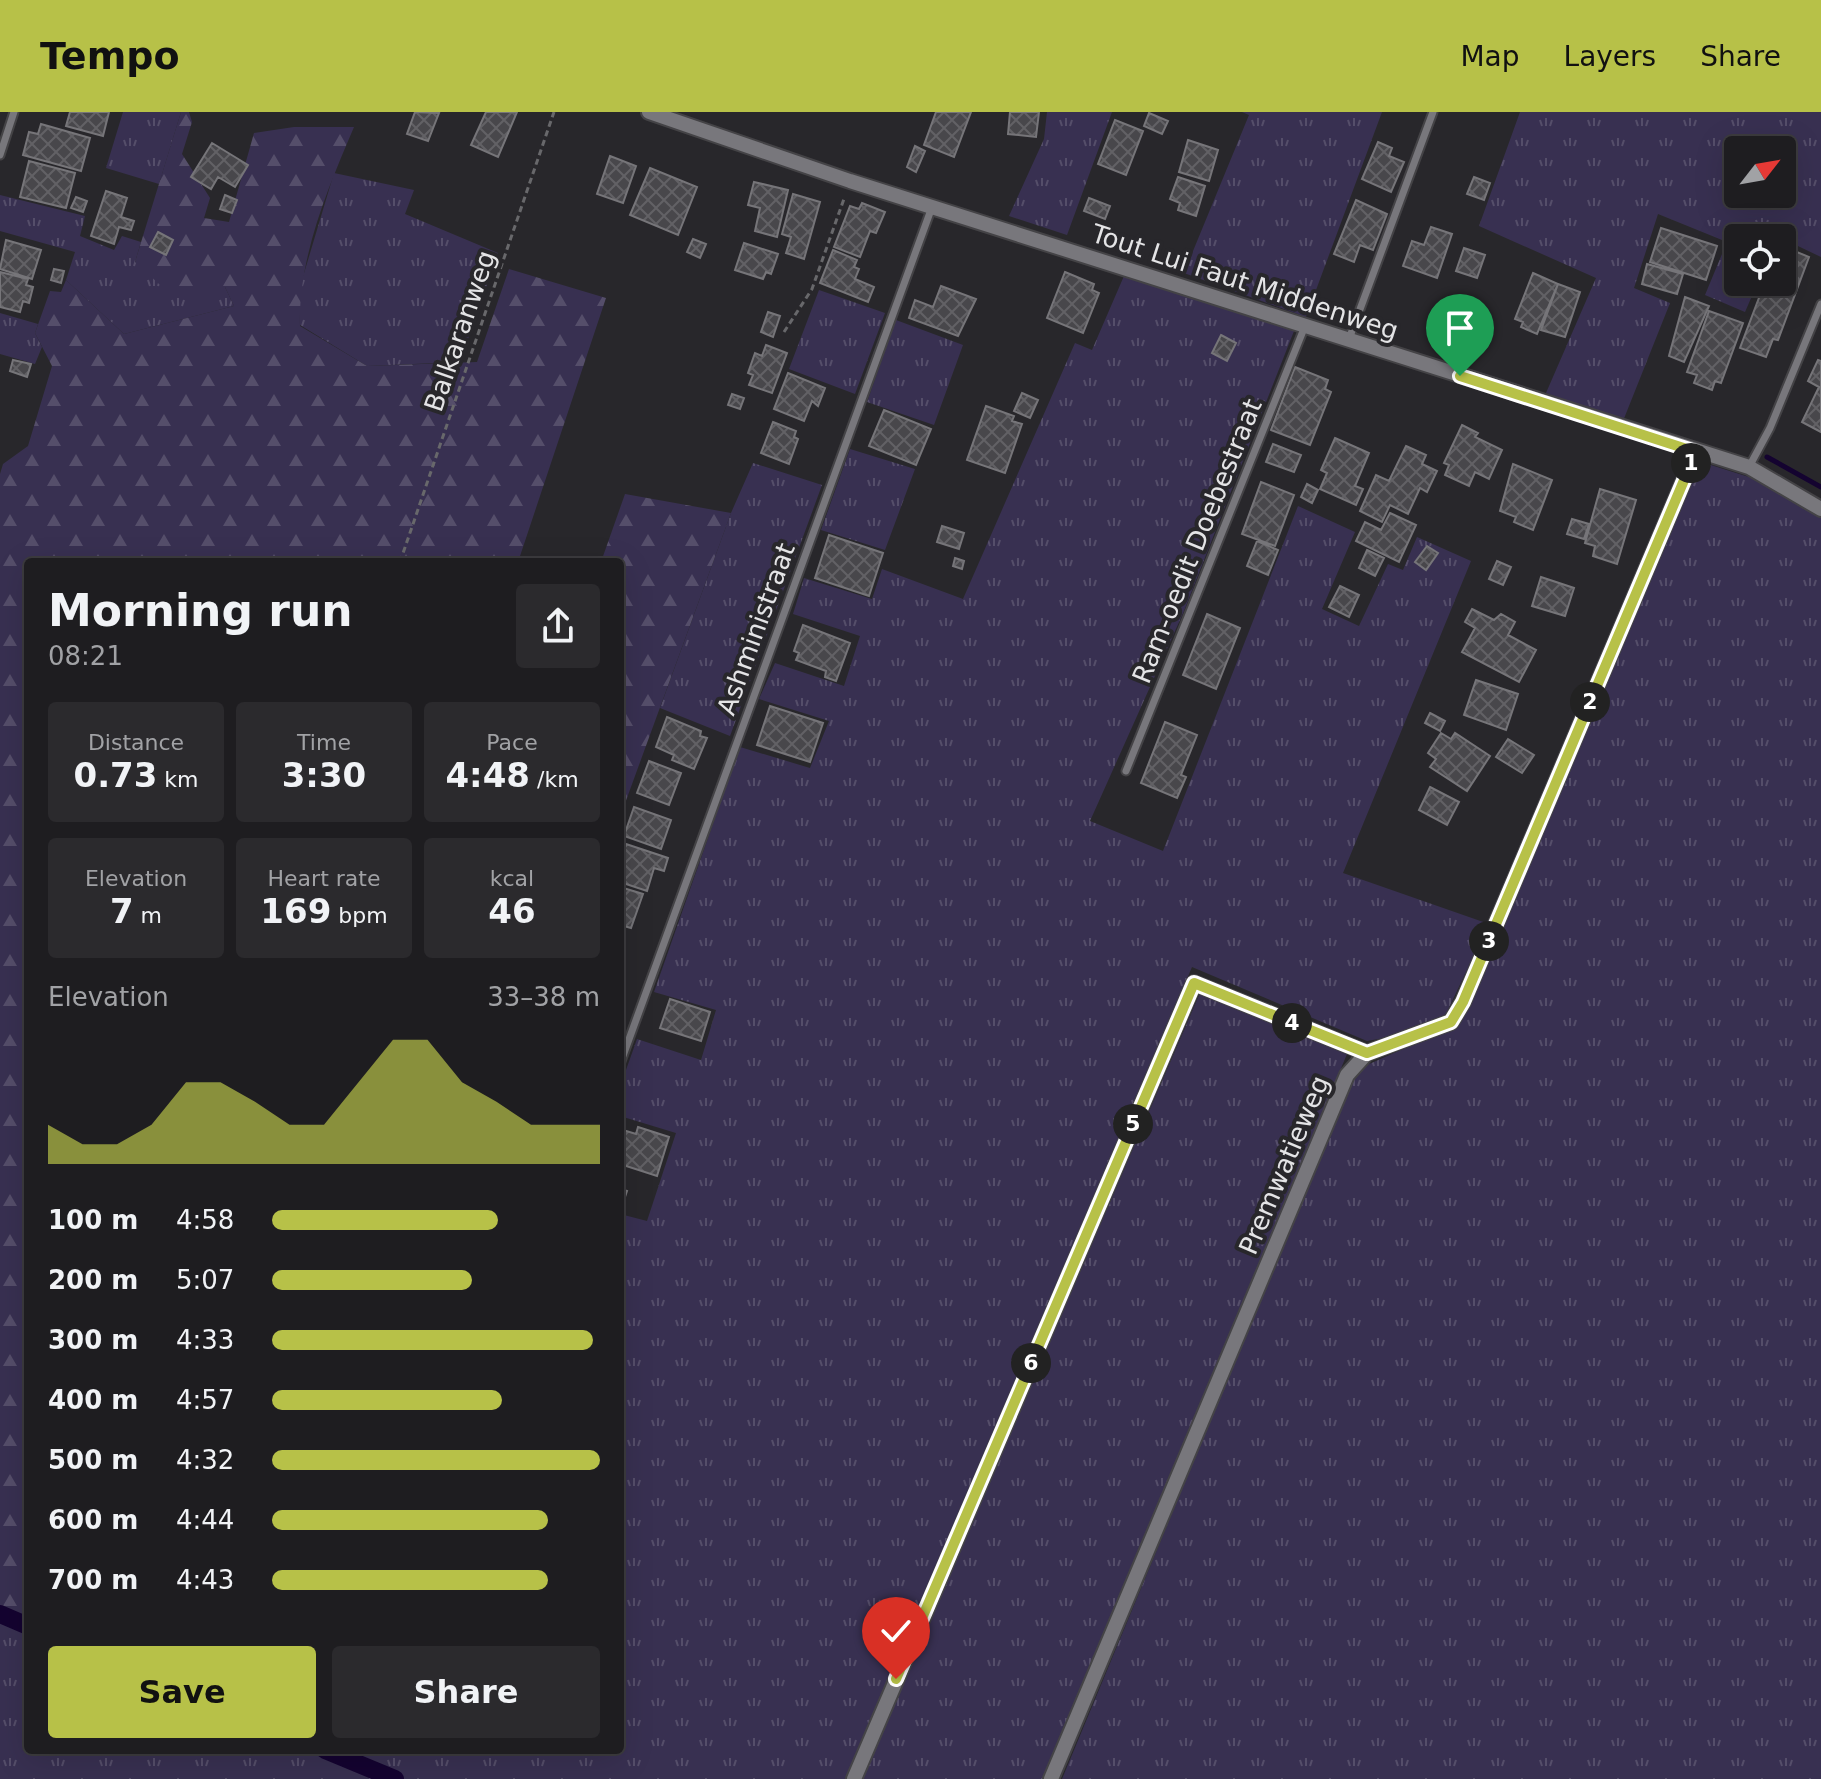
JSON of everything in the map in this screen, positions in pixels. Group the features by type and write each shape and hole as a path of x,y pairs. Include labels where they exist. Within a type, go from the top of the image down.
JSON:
{"street":[{"name":"Tout Lui Faut Middenweg","path":"649,112 850,181 1749,467 1821,509"},
{"path":"854,1779 1194,983 1367,1053 1451,1022 1463,1002 1696,452"},
{"name":"Premwatieweg","path":"1051,1779 1347,1075 1367,1053"}],"lane":[{"path":"0,155 14,112"},
{"path":"1348,341 1433,112"},
{"name":"Ashministraat","path":"624,1053 932,207"},
{"path":"1749,467 1770,428 1821,304"},
{"name":"Ram-oedit Doebestraat","path":"1126,771 1305,326"}],"path":[{"name":"Balkaranweg","path":"401,558 554,112"},
{"path":"784,332 812,289 850,181"}],"green space":[{"path":"123,112 181,112 159,184 106,168"},
{"path":"181,112 189,112 192,122 182,154 210,198 204,218 229,222 254,133 294,127 354,127 309,249 300,326 367,366 477,362 509,269 606,298 519,558 24,558 24,1624 0,1614 0,474 3,464 28,446 52,366 35,333 50,291 61,292 66,280 124,334 234,306 225,287 171,295 135,262"},
{"path":"1047,112 1112,112 1067,235 1009,216 1044,139"},
{"path":"1242,112 1382,112 1306,317 1184,273 1249,115"},
{"path":"1520,112 1821,112 1821,257 1796,245 1796,224 1724,224 1724,241 1658,214 1634,288 1670,303 1623,421 1546,393 1596,278 1479,226"},
{"path":"334,173 414,190 405,214 498,253 460,362 367,366 300,325 299,290"},
{"path":"0,195 85,216 80,236 114,250 122,236 141,242 135,262 225,287 234,306 124,334 66,280 75,252 0,231"},
{"path":"1724,249 1724,296 1752,296 1745,312 1705,295"},
{"path":"1124,276 1294,331 1184,611 1090,821 1163,851 1298,506 1355,532 1322,609 1359,626 1388,564 1403,570 1417,537 1471,561 1343,873 1489,924 1444,1018 1401,1035 1367,1041 1192,967 846,1779 0,1779 0,1614 24,1624 24,1754 624,1754 624,1215 647,1221 676,1133 624,1117 624,1076 637,1039 701,1060 716,1010 654,992 740,747 810,768 829,721 759,699 775,663 844,686 860,636 793,614 804,578 872,599 882,569 963,599 1075,343 1092,350"},
{"path":"819,290 885,313 855,394 789,369"},
{"path":"0,313 38,324 35,333 42,347 35,364 0,354"},
{"path":"896,320 963,345 934,425 867,402"},
{"path":"850,449 915,469 885,550 821,530"},
{"path":"1698,461 1752,478 1821,517 1821,1779 1062,1779 1353,1077 1367,1065 1459,1024"},
{"path":"753,463 822,485 730,736 660,708 731,513"},
{"path":"625,494 731,513 624,806 624,558 602,558"},
{"path":"1200,993 1347,1054 1042,1779 862,1779"}],"building":[{"path":"70,112 109,112 103,136 66,126"},
{"path":"415,112 439,113 428,141 407,134"},
{"path":"486,112 517,112 498,157 471,145"},
{"path":"936,112 971,112 954,157 924,145"},
{"path":"1010,112 1039,112 1036,137 1008,134"},
{"path":"1149,113 1168,121 1162,134 1144,126"},
{"path":"1115,120 1143,131 1126,175 1098,164"},
{"path":"41,124 90,138 81,171 23,155 29,132 38,134"},
{"path":"1188,140 1218,150 1209,181 1179,172"},
{"path":"1378,142 1392,148 1389,156 1404,162 1391,192 1362,179"},
{"path":"212,143 248,165 235,187 218,177 211,189 191,177"},
{"path":"915,146 925,151 916,172 907,167"},
{"path":"610,156 636,166 623,203 597,194"},
{"path":"29,161 75,173 66,208 20,197"},
{"path":"650,168 697,187 678,235 630,215"},
{"path":"1178,177 1205,186 1196,216 1178,210 1180,203 1170,199"},
{"path":"1474,177 1490,183 1484,200 1467,194"},
{"path":"754,182 788,190 777,237 755,231 760,208 748,205"},
{"path":"106,191 127,198 121,217 134,221 131,230 119,227 114,244 91,236"},
{"path":"793,194 820,202 804,259 786,253 791,237 782,234"},
{"path":"225,195 237,200 232,213 220,209"},
{"path":"76,197 87,201 83,212 71,208"},
{"path":"1089,198 1110,206 1105,219 1084,211"},
{"path":"1356,200 1387,214 1373,250 1360,245 1354,262 1334,254"},
{"path":"862,203 885,212 876,233 870,231 860,257 834,247 850,206 859,209"},
{"path":"1431,227 1452,234 1437,278 1403,266 1412,241 1424,245"},
{"path":"1661,228 1717,246 1706,280 1650,262"},
{"path":"158,232 173,240 166,255 150,247"},
{"path":"693,239 706,244 700,258 687,252"},
{"path":"6,240 41,250 32,279 0,269"},
{"path":"744,243 778,254 771,274 766,272 763,279 735,270"},
{"path":"1464,248 1485,255 1477,278 1456,271"},
{"path":"833,250 857,260 854,267 859,269 855,279 874,287 868,302 820,283"},
{"path":"1796,252 1809,257 1796,292"},
{"path":"1647,264 1683,274 1677,294 1642,284"},
{"path":"54,269 64,271 61,283 51,280"},
{"path":"0,272 28,279 26,285 33,287 29,303 23,301 20,312 0,307"},
{"path":"1065,272 1094,284 1092,290 1099,293 1083,333 1047,318"},
{"path":"1533,273 1558,284 1537,334 1521,327 1523,322 1515,319"},
{"path":"1558,284 1580,292 1565,337 1541,330"},
{"path":"941,286 976,299 958,336 909,318 915,300 933,307"},
{"path":"1760,296 1794,296 1778,340 1773,339 1766,357 1740,348"},
{"path":"1685,297 1709,306 1684,362 1669,356"},
{"path":"1709,311 1743,323 1721,383 1715,381 1712,390 1694,383 1697,375 1687,372"},
{"path":"768,312 780,316 773,337 761,332"},
{"path":"1221,335 1236,343 1227,361 1212,353"},
{"path":"766,345 787,353 772,393 749,385 753,375 748,373 755,353 762,356"},
{"path":"13,360 31,364 27,377 10,371"},
{"path":"1818,360 1821,361 1821,432 1802,422 1819,387 1808,381"},
{"path":"1295,367 1328,380 1325,389 1331,392 1310,445 1271,430"},
{"path":"788,373 825,388 818,406 812,401 804,421 774,409"},
{"path":"1022,393 1038,400 1030,418 1014,411"},
{"path":"732,394 744,398 740,409 728,405"},
{"path":"986,406 1014,416 1012,421 1022,424 1005,473 967,460"},
{"path":"884,410 931,429 916,465 869,446"},
{"path":"773,422 796,431 794,437 798,439 789,464 761,453"},
{"path":"1462,425 1478,433 1475,437 1502,450 1489,479 1475,472 1469,486 1445,475 1449,465 1444,463"},
{"path":"1335,438 1369,453 1355,486 1363,489 1356,505 1320,489 1327,473 1321,470"},
{"path":"1273,444 1301,455 1294,472 1266,462"},
{"path":"1406,446 1426,455 1422,464 1437,471 1427,492 1420,488 1408,514 1390,505 1382,522 1360,511 1376,475 1389,481"},
{"path":"1513,464 1552,480 1533,530 1514,522 1516,517 1500,511"},
{"path":"1261,482 1294,495 1275,546 1242,534"},
{"path":"1307,484 1318,490 1312,503 1301,497"},
{"path":"1600,489 1636,500 1617,564 1593,556 1595,546 1585,543"},
{"path":"1390,513 1416,525 1399,562 1356,541 1365,522 1381,530"},
{"path":"1572,519 1589,524 1584,539 1567,534"},
{"path":"942,526 964,533 959,549 937,542"},
{"path":"829,535 883,553 869,596 815,578"},
{"path":"1257,541 1278,550 1268,575 1247,566"},
{"path":"1427,546 1438,553 1426,570 1415,562"},
{"path":"1367,550 1384,558 1375,576 1359,568"},
{"path":"955,558 964,561 962,569 953,566"},
{"path":"1497,561 1511,567 1503,585 1489,579"},
{"path":"1541,577 1574,588 1565,616 1532,606"},
{"path":"1340,586 1359,595 1349,617 1329,607"},
{"path":"1472,609 1494,620 1501,614 1515,622 1508,635 1536,650 1519,682 1462,652 1475,628 1465,622"},
{"path":"1207,614 1240,628 1216,689 1183,675"},
{"path":"803,625 850,643 836,681 825,677 826,671 796,660 799,653 794,651"},
{"path":"1476,680 1518,694 1506,730 1464,715"},
{"path":"770,706 823,723 810,762 757,745"},
{"path":"1430,713 1445,721 1440,731 1425,723"},
{"path":"667,717 701,731 700,736 707,738 694,769 672,760 674,755 656,747"},
{"path":"1165,722 1197,735 1181,775 1186,777 1177,798 1141,783"},
{"path":"1441,733 1451,739 1455,733 1490,756 1467,791 1430,767 1436,759 1428,753"},
{"path":"1508,739 1534,755 1522,773 1496,757"},
{"path":"649,761 681,773 669,805 637,793"},
{"path":"1430,787 1459,802 1447,825 1419,810"},
{"path":"634,807 671,820 661,849 624,836"},
{"path":"626,844 668,858 664,871 654,868 647,891 624,883"},
{"path":"624,888 643,894 631,928 624,926"},
{"path":"670,999 710,1012 701,1041 660,1028"},
{"path":"638,1127 669,1137 657,1176 624,1165 624,1130 636,1134"}],"waterway":[{"path":"1767,457 1821,487"},
{"path":"0,1614 24,1624"},
{"path":"335,1754 395,1779"}],"route":[{"path":"896,1679 1194,983 1367,1053 1451,1022 1463,1002 1696,452 1460,376"}]}
